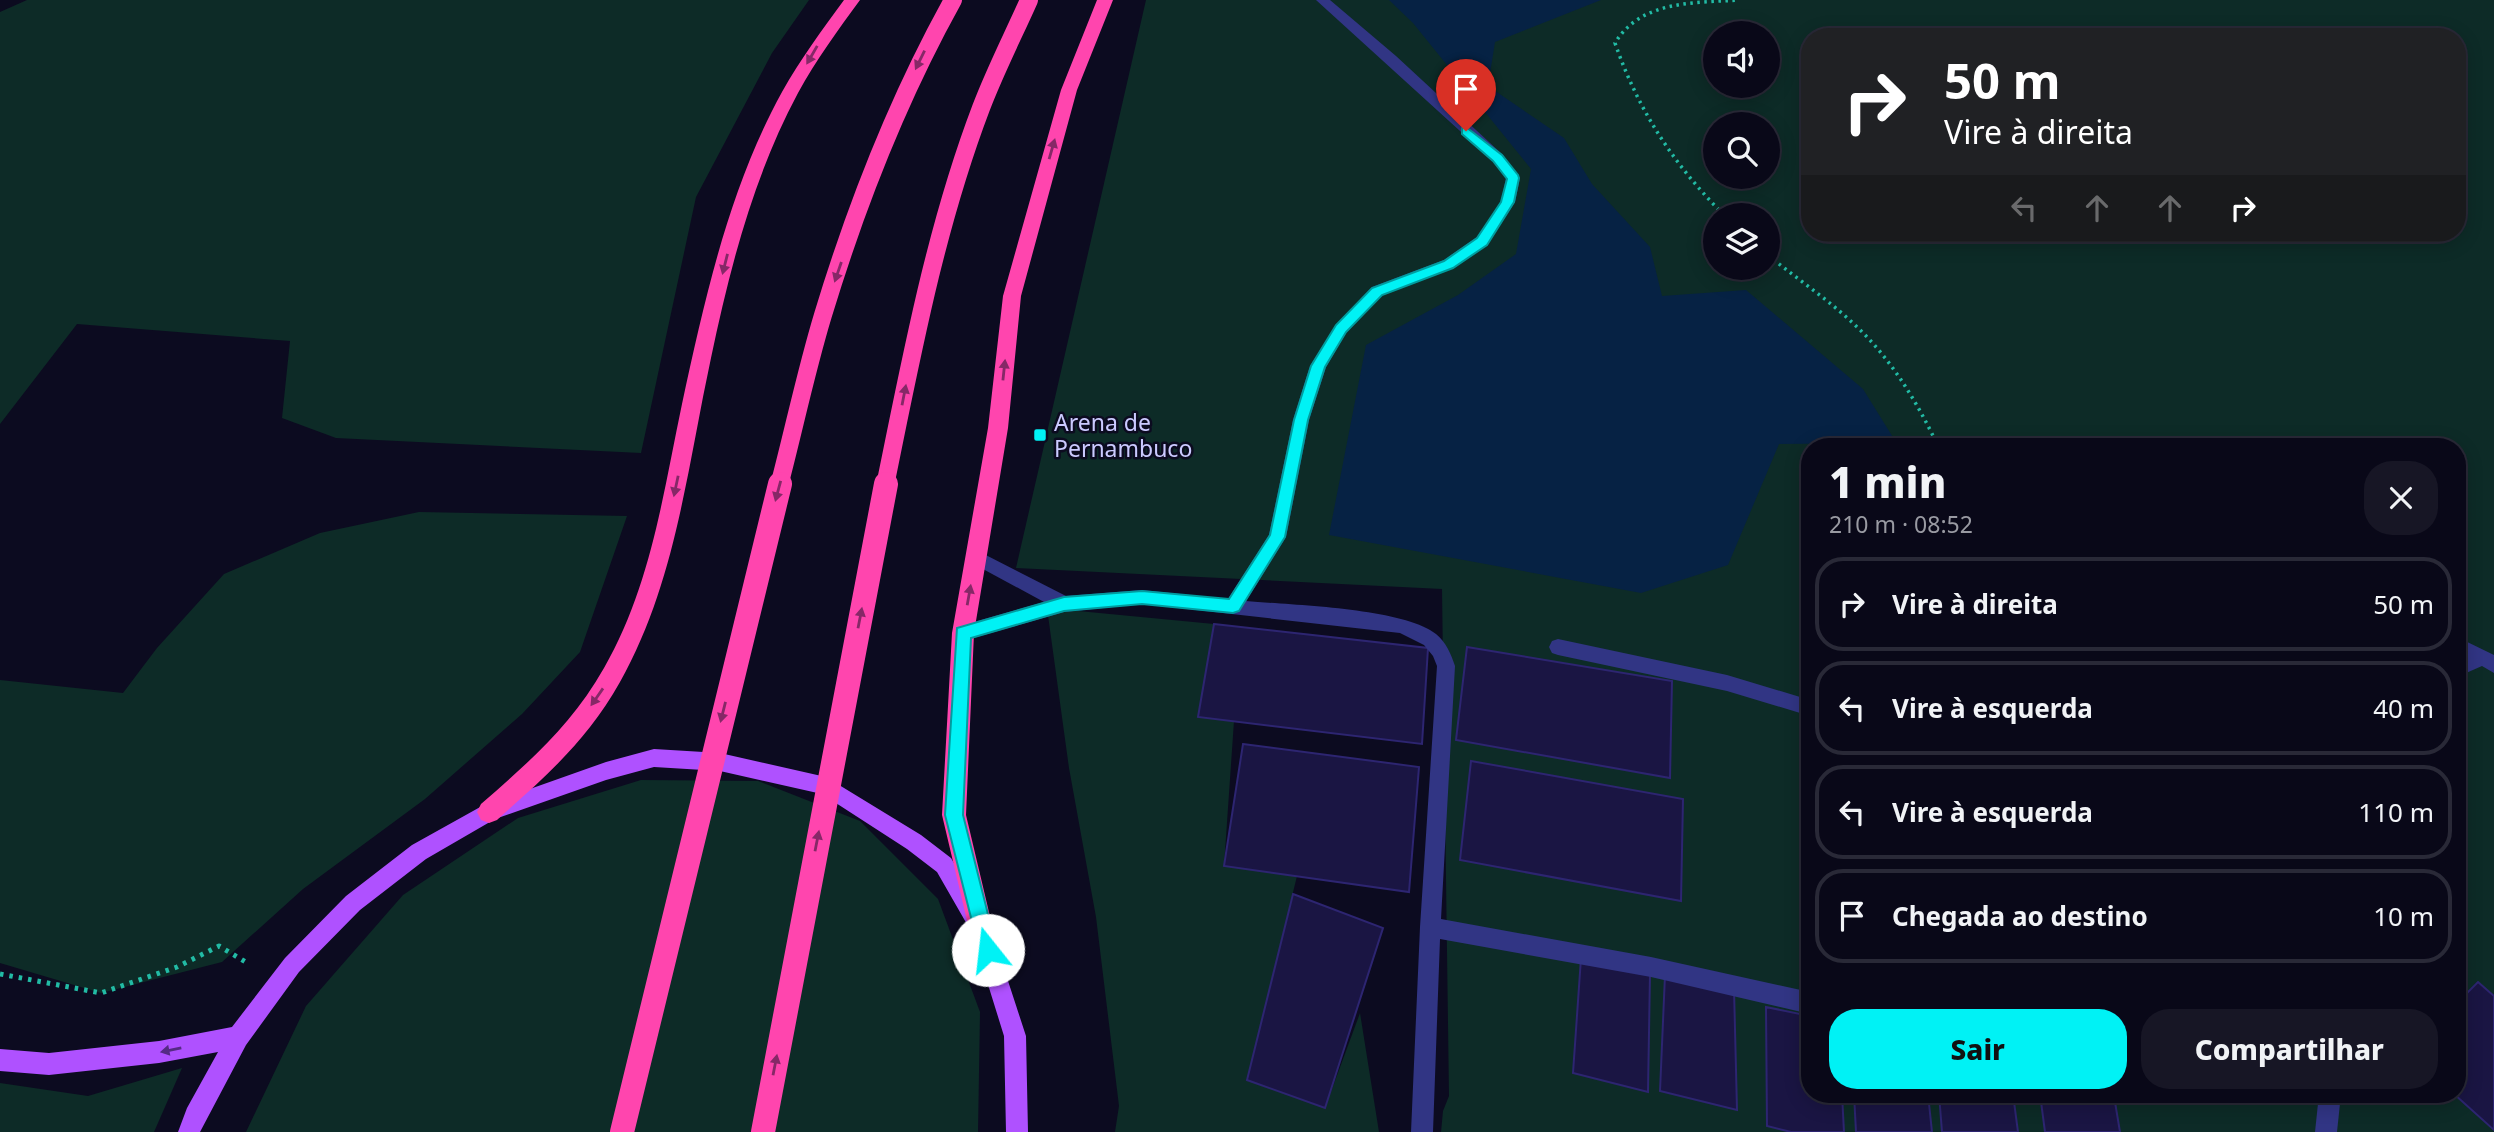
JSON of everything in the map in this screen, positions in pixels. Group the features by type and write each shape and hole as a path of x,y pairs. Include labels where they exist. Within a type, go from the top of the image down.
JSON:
{"highway":[{"path":"489,812 564,744 612,675 645,608 663,545 703,348 738,211 778,114 827,30 852,0"},
{"path":"622,1132 760,561 823,316 870,178 919,61 953,0"},
{"path":"763,1132 866,581 915,339 949,209 981,108 1029,0"},
{"path":"981,929 954,815 963,633 998,428 1013,296 1069,90 1105,0"}],"main road":[{"path":"189,1132 195,1116 239,1037 292,965 353,903 419,852 489,812 606,771 654,758 720,762 826,786 914,842 944,865 981,929 1015,1036 1017,1132"},
{"path":"0,1060 49,1065 159,1052 239,1037"}],"lane":[{"path":"1233,606 1277,537 1286,484 1304,409 1318,366 1341,329 1377,292 1449,264 1482,241 1508,202 1513,178 1498,158 1451,117 1391,58 1322,0"},
{"path":"976,557 1064,604"},
{"path":"963,633 1064,604 1142,597 1402,625 1428,637 1442,650 1446,666 1430,927 1422,1132"},
{"path":"1558,647 1801,700"},
{"path":"2466,650 2488,661"},
{"path":"2466,666 2488,661"},
{"path":"1430,927 1651,967 1801,1001"},
{"path":"2326,1132 2329,1103"}],"path":[{"path":"1713,203 1682,169 1637,103 1615,43 1623,27 1644,13 1661,8 1739,0"},
{"path":"1780,265 1840,311 1878,349 1908,386 1934,438"},
{"path":"0,974 101,993 177,968 219,946 280,982"}],"green space":[{"path":"27,0 809,0 772,53 696,197 641,453 336,438 282,418 290,341 77,324 0,424 0,12"},
{"path":"1146,0 2494,0 2494,1132 1441,1132 1443,1111 1449,1096 1442,589 1016,568"},
{"path":"419,512 627,516 580,652 522,714 425,799 303,889 222,962 101,993 0,963 0,680 123,693 157,648 224,574 320,533"},
{"path":"1047,608 1214,624 1198,717 1234,721 1224,866 1297,876 1247,1080 1325,1108 1360,1013 1379,1132 1115,1132 1119,1106 1096,917 1069,768"},
{"path":"641,780 758,781 860,821 938,899 980,1012 978,1132 246,1132 306,1006 403,895 518,818"},
{"path":"182,1068 154,1132 0,1132 0,1083 88,1096"}],"water":[{"path":"1389,0 1601,0 1495,42 1488,86 1564,138 1592,184 1650,247 1662,296 1746,290 1863,389 1893,438 1801,438 1801,444 1779,444 1728,565 1641,593 1329,535 1366,345 1458,295 1516,254 1531,169 1413,23"}],"building":[{"path":"1214,624 1428,648 1422,744 1198,717"},
{"path":"1467,647 1672,681 1670,778 1456,740"},
{"path":"1243,744 1419,767 1409,892 1224,866"},
{"path":"1471,761 1683,799 1681,901 1460,860"},
{"path":"1293,894 1383,928 1325,1108 1247,1080"},
{"path":"1581,958 1650,973 1648,1092 1573,1073"},
{"path":"1665,975 1734,989 1737,1110 1660,1091"},
{"path":"2478,982 2494,996 2494,1130 2464,1103 2466,994"},
{"path":"1766,1007 1801,1014 1801,1103 1842,1103 1844,1132 1791,1132 1767,1126"},
{"path":"1854,1103 1929,1103 1932,1132 1856,1132"},
{"path":"1940,1103 2014,1103 2018,1132 1942,1132"},
{"path":"2041,1103 2115,1103 2120,1132 2045,1132"}],"place":[{"name":"Arena de Pernambuco","path":"1040,435"}],"route":[{"path":"988,950 954,815 963,633 1064,604 1142,597 1233,606 1277,537 1301,420 1318,366 1341,329 1377,292 1449,264 1482,241 1508,202 1513,178 1498,158 1466,131"}]}
